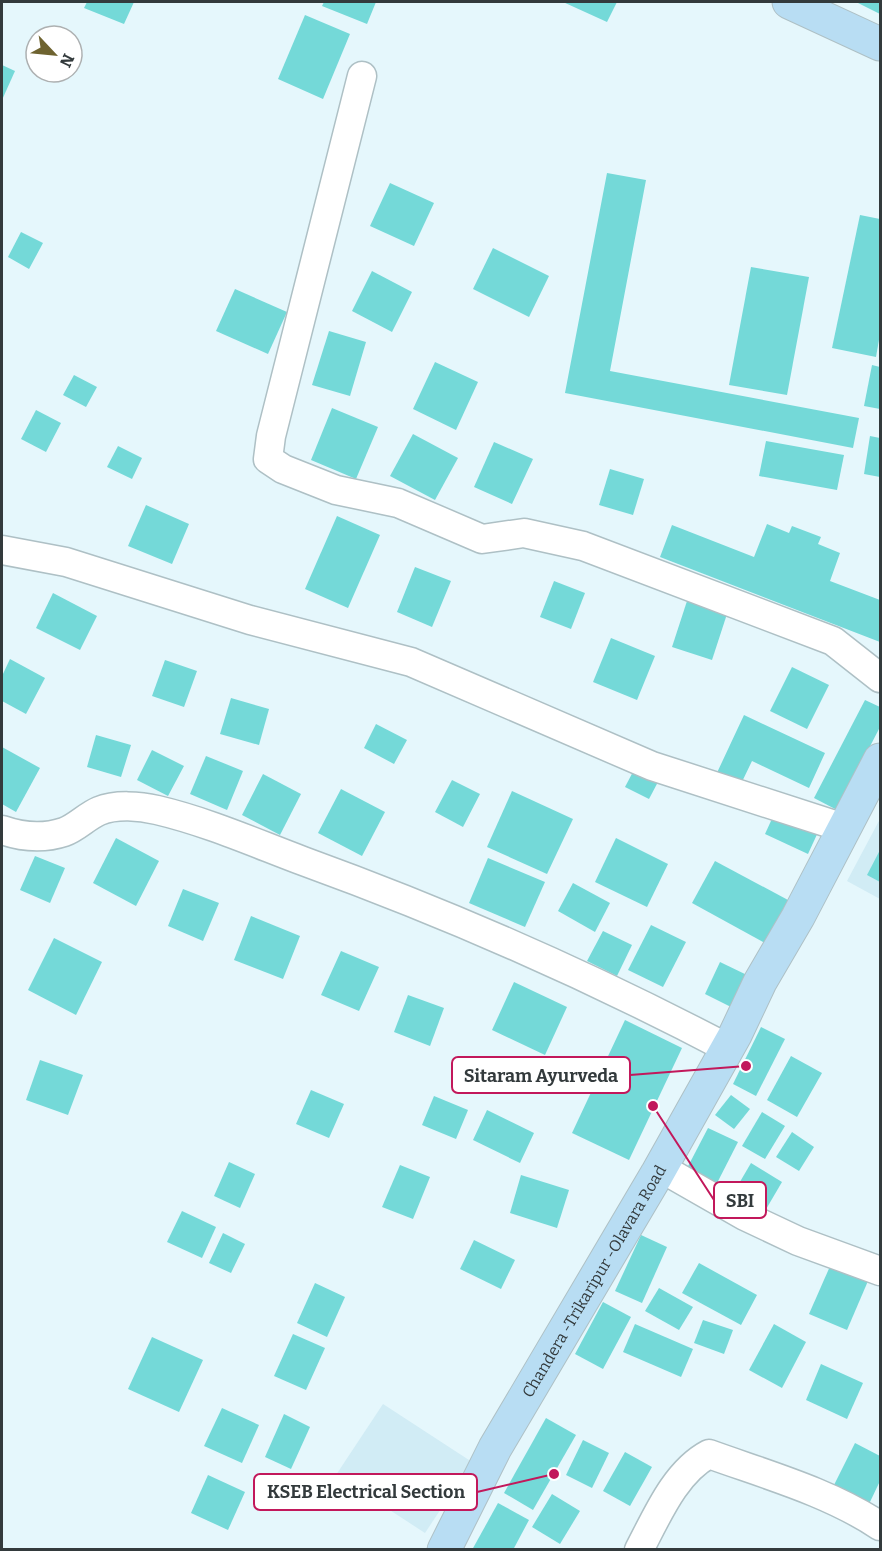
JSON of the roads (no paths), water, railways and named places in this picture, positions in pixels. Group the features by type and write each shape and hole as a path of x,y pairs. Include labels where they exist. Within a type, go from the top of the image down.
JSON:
{"main road":[{"path":"789,2 880,44"},
{"name":"Chandera -Trikaripur -Olavara Road","path":"444,1550 495,1448 660,1168 727,1048 760,982 880,760"}],"street":[{"path":"362,76 271,436 268,459 283,469 336,490 398,503 482,539 524,533 594,550 833,641 880,678"},
{"path":"2,550 66,562 250,620 411,662 652,766 844,828"},
{"path":"2,830 25,837 64,832 100,811 129,807 155,809 204,823 356,880 502,939 630,997 727,1048"},
{"path":"660,1168 745,1216 798,1241 880,1271"},
{"path":"639,1550 683,1474 693,1462 709,1454 769,1473 865,1516 880,1526"}],"place":[{"name":"Sitaram Ayurveda","path":"746,1066"},
{"name":"SBI","path":"653,1106"},
{"name":"KSEB Electrical Section","path":"554,1474"}]}
